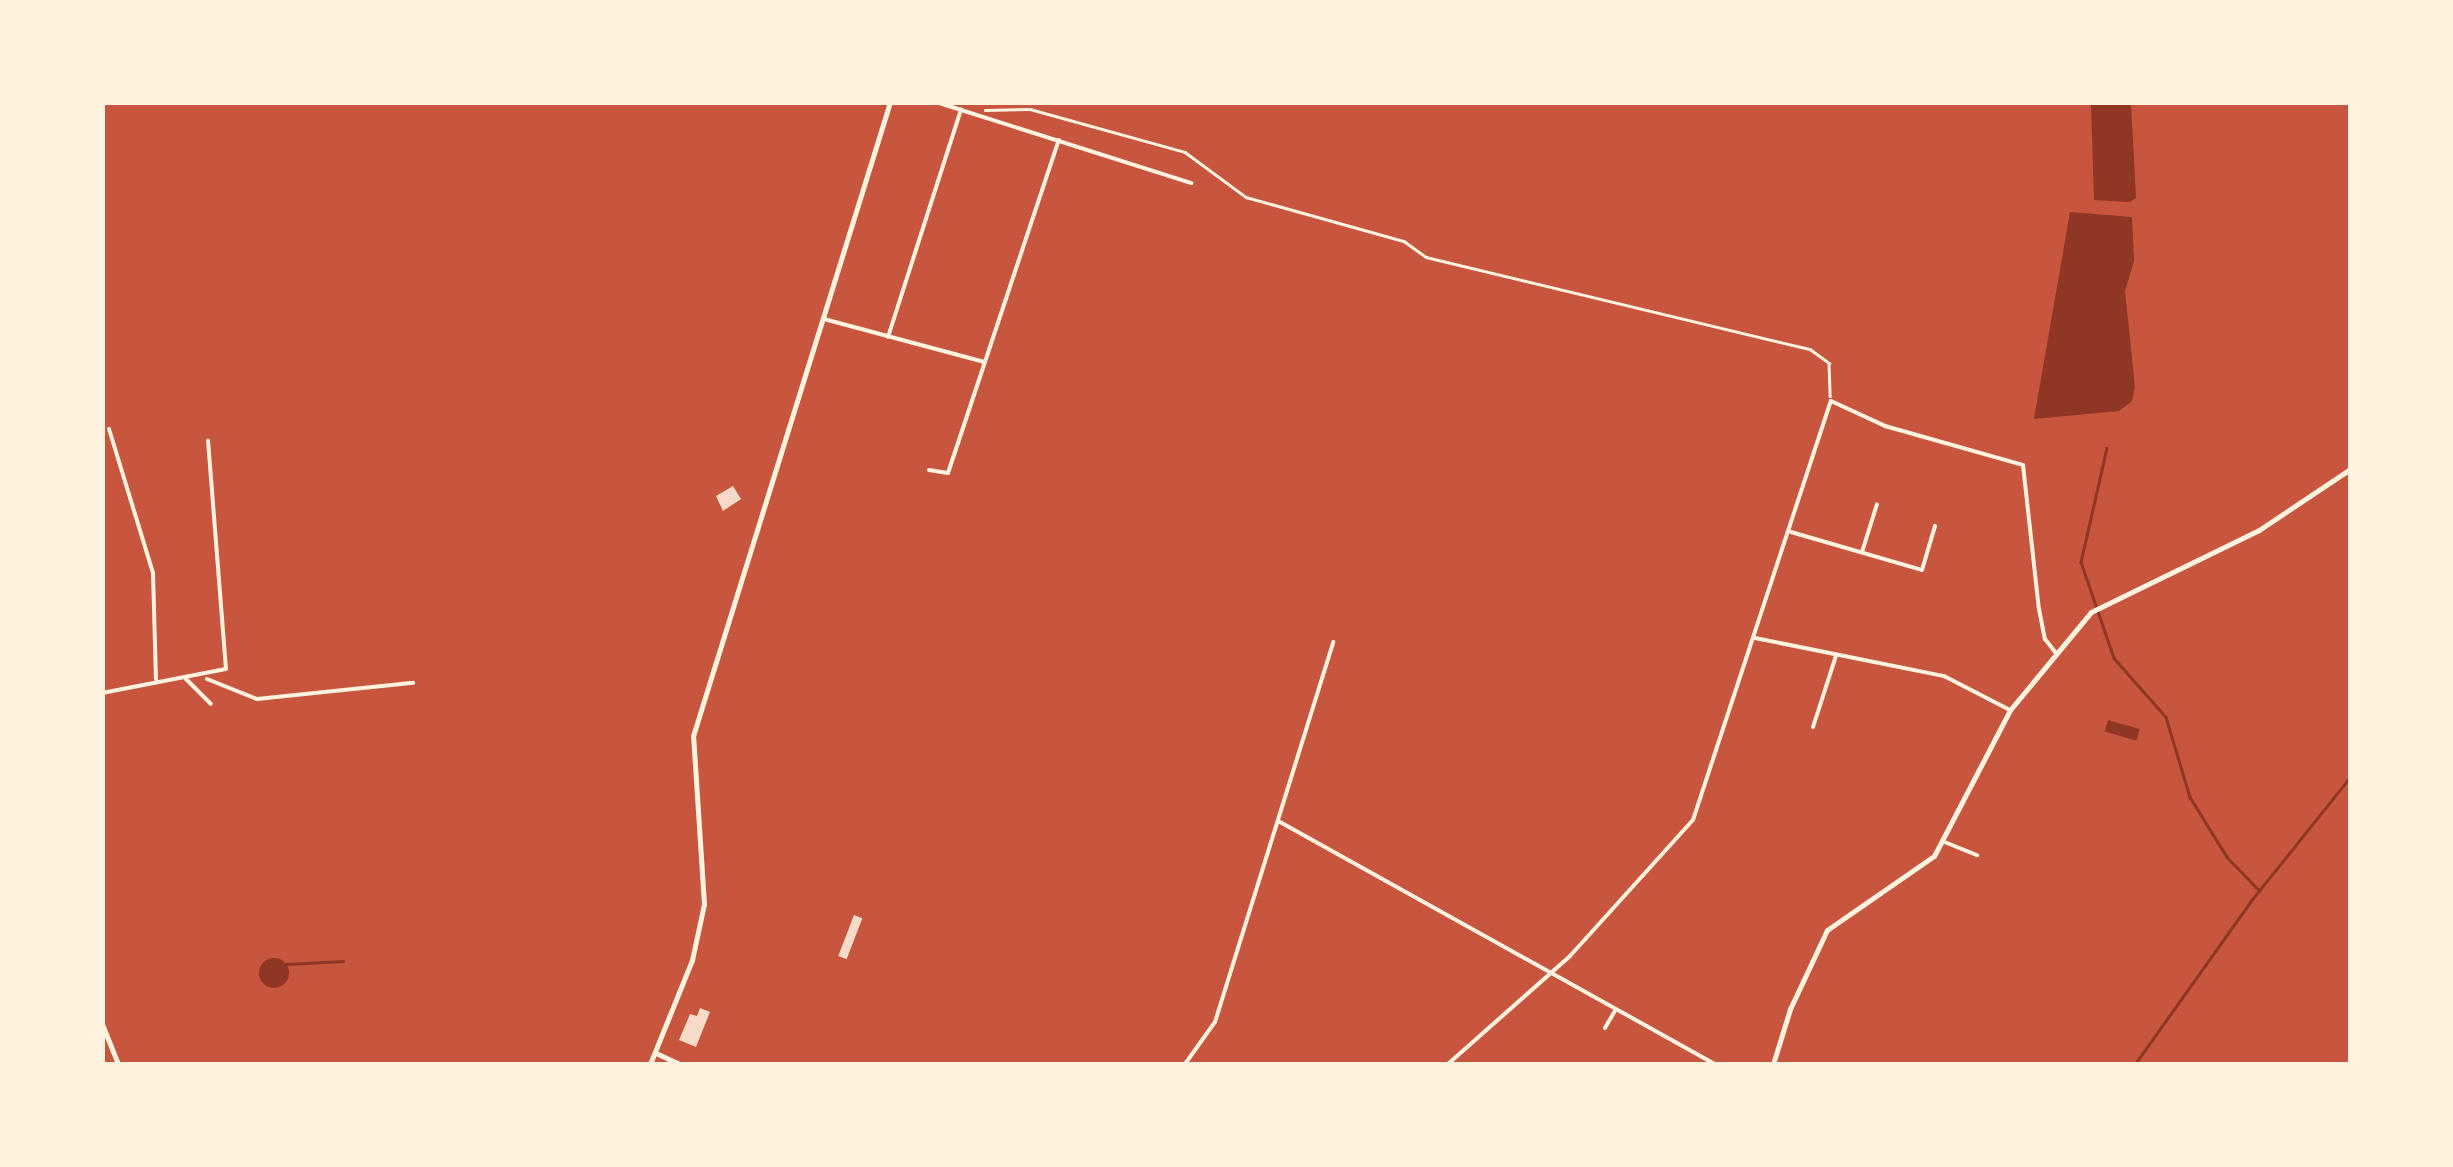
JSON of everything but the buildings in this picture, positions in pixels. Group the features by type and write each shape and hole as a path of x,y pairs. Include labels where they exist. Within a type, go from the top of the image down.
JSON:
{"street":[{"path":"650,1064 658,1054 692,960 704,904 693,736 890,102"},
{"path":"936,102 1191,183"},
{"path":"888,337 961,110"},
{"path":"929,470 948,473 1059,140"},
{"path":"822,319 984,362"},
{"path":"1448,1064 1550,975 1693,820 1831,401 1885,426 2023,464 2037,594 2045,639 2056,652"},
{"path":"109,429 153,573 156,680"},
{"path":"102,693 156,680 202,677 226,669 208,441"},
{"path":"1774,1064 1790,1009 1827,930 1912,877 1942,842 2010,710 2099,606 2260,530 2350,470"},
{"path":"1862,552 1877,504"},
{"path":"1791,532 1922,570 1935,526"},
{"path":"1755,638 1944,676 2010,710"},
{"path":"1185,1064 1216,1022 1333,642"},
{"path":"1813,727 1836,656"},
{"path":"202,677 258,699 413,682"},
{"path":"186,679 212,704"},
{"path":"1280,822 1715,1064"},
{"path":"1942,842 1977,855"},
{"path":"1605,1028 1615,1010"},
{"path":"102,1024 106,1048 118,1064"},
{"path":"658,1054 679,1064"}],"path":[{"path":"974,113 1014,107 1142,138 1186,152 1246,197 1394,238 1426,257 1810,349 1830,363 1831,401"}],"shaded area":[{"path":"2091,103 2131,103 2136,198 2130,202 2094,200"},
{"path":"2070,212 2132,217 2134,261 2125,291 2135,387 2132,401 2119,411 2034,419"},
{"path":"2108,720 2140,729 2136,741 2105,732"},
{"path":"274,958 285,962 289,973 285,984 274,988 263,984 259,973 263,962"}],"waterway":[{"path":"2107,448 2081,562 2114,658 2166,717 2190,797 2227,857 2259,890"},
{"path":"2135,1064 2250,902 2350,777"},
{"path":"286,964 343,961"}]}
